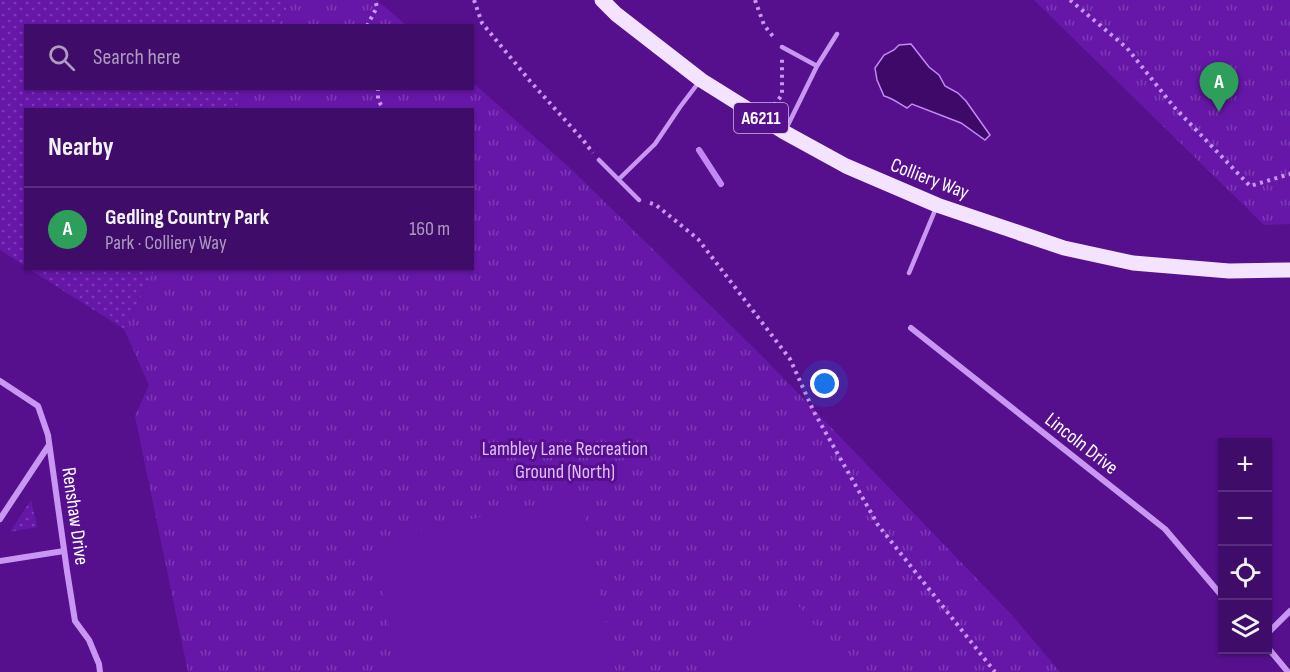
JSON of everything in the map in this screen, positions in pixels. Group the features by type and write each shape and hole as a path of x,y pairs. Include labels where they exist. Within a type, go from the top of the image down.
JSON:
{"main road":[{"name":"Colliery Way","path":"602,0 616,14 701,80 784,132 846,166 937,205 1064,248 1133,262 1229,272 1290,270"}],"street":[{"name":"Lincoln Drive","path":"911,328 1165,529 1218,591"},
{"name":"Renshaw Drive","path":"0,381 38,406 48,435 75,621 89,640 100,672"},
{"path":"0,519 49,445"},
{"path":"0,561 64,551"},
{"path":"1272,629 1290,611"},
{"path":"1272,653 1288,672"}],"lane":[{"path":"784,132 817,66 837,34"},
{"path":"783,47 817,66"},
{"path":"620,179 655,144 701,80"},
{"path":"599,160 639,200"},
{"path":"909,273 937,205"}],"path":[{"path":"368,24 377,7 375,0"},
{"path":"474,0 482,23 599,160"},
{"path":"1070,0 1127,48 1174,106 1250,186 1290,174"},
{"path":"378,90 378,100 383,108"},
{"path":"656,205 698,239 790,359 814,412 878,525 995,672"}],"green space":[{"path":"0,0 291,0 279,24 24,24 24,90 245,90 236,108 24,108 24,265 0,250"},
{"path":"291,0 377,0 405,24 279,24"},
{"path":"1034,0 1290,0 1290,224 1264,225"},
{"name":"Lambley Lane Recreation Ground (North)","path":"474,84 571,169 764,358 1012,615 1060,672 188,672 135,416 149,385 124,329 154,270 474,270 474,108 236,108 245,90 474,90"},
{"path":"31,270 154,270 124,329"},
{"path":"580,495 616,672 398,672 372,541"},
{"path":"31,500 37,527 10,532"},
{"path":"797,604 853,672 715,672"}],"shaded area":[{"path":"911,44 929,67 939,75 945,86 958,93 966,101 990,135 985,140 961,123 912,104 907,108 884,96 875,68 884,55 899,45"}],"waterway":[{"path":"699,150 721,184"}],"place":[{"name":"Gedling Country Park","path":"1219,112"}]}
